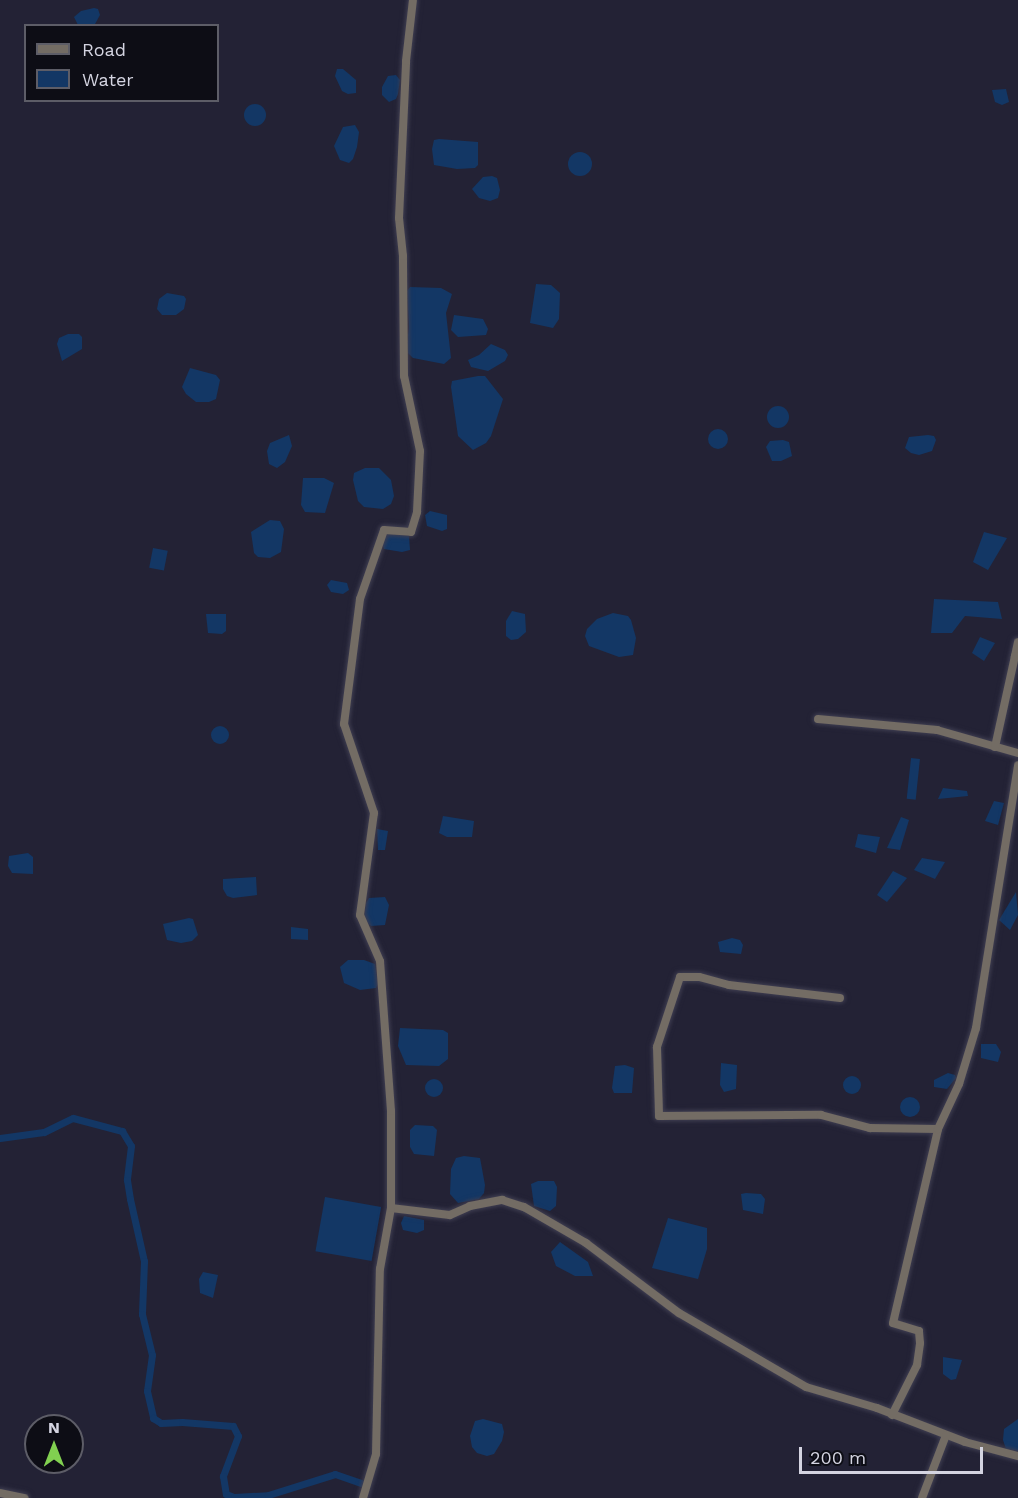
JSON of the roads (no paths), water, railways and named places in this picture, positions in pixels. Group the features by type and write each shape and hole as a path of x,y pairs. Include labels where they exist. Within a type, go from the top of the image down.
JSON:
{"street":[{"path":"363,1498 376,1454 380,1269 390,1209 390,1111 380,961 360,915 374,813 344,724 360,599 384,530 411,532 417,512 420,451 404,376 403,256 399,218 406,61 413,0"},
{"path":"995,747 1017,657 1018,642"},
{"path":"818,719 937,730 1018,753"},
{"path":"891,1415 917,1365 919,1331 892,1323 938,1129 959,1084 976,1028 1018,765"},
{"path":"840,998 729,985 699,977 680,977 657,1047 659,1116 821,1115 870,1128 938,1129"},
{"path":"390,1209 450,1215 471,1206 502,1200 524,1207 586,1243 679,1313 806,1387 946,1435 1018,1456"},
{"path":"922,1498 946,1435"},
{"path":"0,1493 24,1498"}],"water":[{"path":"94,8 98,9 100,15 95,24 78,24 74,17 81,11"},
{"path":"337,69 343,69 356,80 356,93 348,94 342,91 335,76"},
{"path":"396,75 400,80 398,94 396,99 389,102 382,95 382,87 388,76"},
{"path":"1006,89 1009,102 1002,105 995,102 992,90"},
{"path":"251,104 259,104 266,111 266,119 259,126 251,126 244,119 244,111"},
{"path":"355,125 359,132 357,147 349,163 340,160 334,146 343,127"},
{"path":"434,140 478,142 478,165 475,168 457,169 434,165 432,149"},
{"path":"580,152 585,153 591,159 591,169 585,175 580,176 575,175 569,169 568,164 569,159 575,153"},
{"path":"483,177 497,178 500,190 498,198 490,201 479,198 472,189"},
{"path":"536,284 551,285 560,293 559,319 553,328 530,323"},
{"path":"410,287 441,288 452,294 446,313 451,358 444,364 413,358 406,351 409,327 407,291"},
{"path":"167,293 184,296 186,299 184,309 176,315 162,315 157,309 159,299"},
{"path":"454,315 483,319 488,329 486,335 458,337 451,330"},
{"path":"68,334 79,334 82,337 82,349 62,361 57,344 59,338"},
{"path":"491,344 505,350 508,355 505,361 488,371 471,367 468,360 479,355"},
{"path":"190,368 216,375 220,380 216,399 209,402 196,402 186,394 182,387"},
{"path":"485,376 503,399 491,436 486,443 473,450 458,436 451,387 452,381"},
{"path":"778,406 786,409 789,417 786,425 778,428 770,425 767,417 770,409"},
{"path":"718,429 725,432 728,439 725,446 718,449 711,446 708,439 711,432"},
{"path":"289,435 292,446 285,462 277,468 269,464 267,451 270,443"},
{"path":"934,436 936,440 932,451 919,455 905,448 909,437"},
{"path":"770,441 789,442 792,456 781,461 772,461 766,447"},
{"path":"365,468 379,468 391,480 394,496 391,504 383,509 364,507 358,501 353,480 354,473"},
{"path":"303,478 324,478 334,483 325,513 305,512 301,505"},
{"path":"430,511 447,515 447,529 442,531 427,526 425,515"},
{"path":"270,520 280,521 284,529 281,552 270,558 258,557 254,553 251,532"},
{"path":"984,532 1007,538 988,570 973,562"},
{"path":"387,533 409,536 410,550 402,552 384,549 382,543"},
{"path":"153,548 168,551 164,570 149,568"},
{"path":"331,580 347,583 349,590 343,594 331,592 327,585"},
{"path":"934,599 998,602 1002,619 965,616 952,633 931,633"},
{"path":"512,611 525,614 526,632 518,639 511,640 506,636 506,621"},
{"path":"613,613 628,616 631,620 636,638 633,655 619,657 589,646 585,636 587,629 597,619"},
{"path":"206,614 226,614 226,631 222,634 208,633"},
{"path":"980,637 995,643 984,661 972,653"},
{"path":"220,726 226,729 229,735 226,741 220,744 214,741 211,735 214,729"},
{"path":"911,758 920,759 916,800 907,799"},
{"path":"943,788 967,791 968,796 938,799"},
{"path":"994,801 1004,803 998,825 985,821"},
{"path":"443,816 474,821 472,837 447,837 439,833"},
{"path":"901,817 909,820 900,850 887,848"},
{"path":"377,829 388,831 385,850 378,850"},
{"path":"858,834 880,837 876,853 855,847"},
{"path":"28,853 33,857 33,874 12,873 8,866 9,856"},
{"path":"922,858 945,862 935,879 914,870"},
{"path":"893,871 907,878 887,902 877,895"},
{"path":"256,877 257,895 233,898 227,896 223,889 223,879"},
{"path":"1016,892 1018,915 1010,930 999,920"},
{"path":"385,897 389,905 385,925 371,926 364,920 366,903 369,898"},
{"path":"193,919 198,935 192,941 181,943 167,940 163,924"},
{"path":"291,927 308,929 308,940 291,939"},
{"path":"732,938 740,940 743,945 741,954 720,952 718,942"},
{"path":"348,960 364,960 375,964 378,984 376,988 360,990 344,983 340,967"},
{"path":"400,1028 443,1030 448,1033 448,1059 439,1066 406,1065 398,1046"},
{"path":"981,1044 996,1044 1001,1052 998,1062 981,1058"},
{"path":"721,1063 737,1065 736,1089 724,1092 720,1085"},
{"path":"625,1065 634,1068 632,1093 614,1093 612,1088 615,1066"},
{"path":"948,1073 955,1075 956,1078 947,1089 934,1087 934,1080"},
{"path":"852,1076 858,1079 861,1085 858,1091 852,1094 846,1091 843,1085 846,1079"},
{"path":"434,1079 440,1082 443,1088 440,1094 434,1097 428,1094 425,1088 428,1082"},
{"path":"910,1097 917,1100 920,1107 917,1114 910,1117 903,1114 900,1107 903,1100"},
{"path":"415,1125 433,1126 437,1130 434,1156 414,1154 410,1147 410,1130"},
{"path":"464,1156 480,1158 485,1185 484,1193 479,1199 458,1203 450,1194 451,1169 456,1158"},
{"path":"538,1181 554,1181 557,1187 556,1206 550,1211 534,1206 531,1184"},
{"path":"741,1194 761,1194 765,1199 763,1214 743,1210"},
{"path":"325,1197 381,1207 372,1261 315,1251"},
{"path":"404,1216 424,1220 424,1230 417,1233 403,1230 401,1223"},
{"path":"668,1218 707,1228 707,1249 698,1279 652,1268"},
{"path":"560,1242 588,1262 593,1276 575,1276 556,1266 551,1252"},
{"path":"203,1272 218,1275 213,1298 200,1293 199,1279"},
{"path":"943,1357 962,1360 956,1379 951,1380 943,1374"},
{"path":"483,1419 502,1424 504,1432 502,1441 494,1454 487,1456 477,1453 472,1447 470,1436 475,1421"},
{"path":"1018,1419 1018,1451 1006,1449 1003,1440 1004,1429"}],"waterway":[{"path":"0,1138 44,1132 73,1118 122,1131 131,1146 127,1180 144,1261 142,1314 152,1355 147,1391 153,1418 161,1423 182,1422 233,1426 238,1436 223,1476 226,1494 234,1497 268,1495 335,1474 367,1485"}]}
